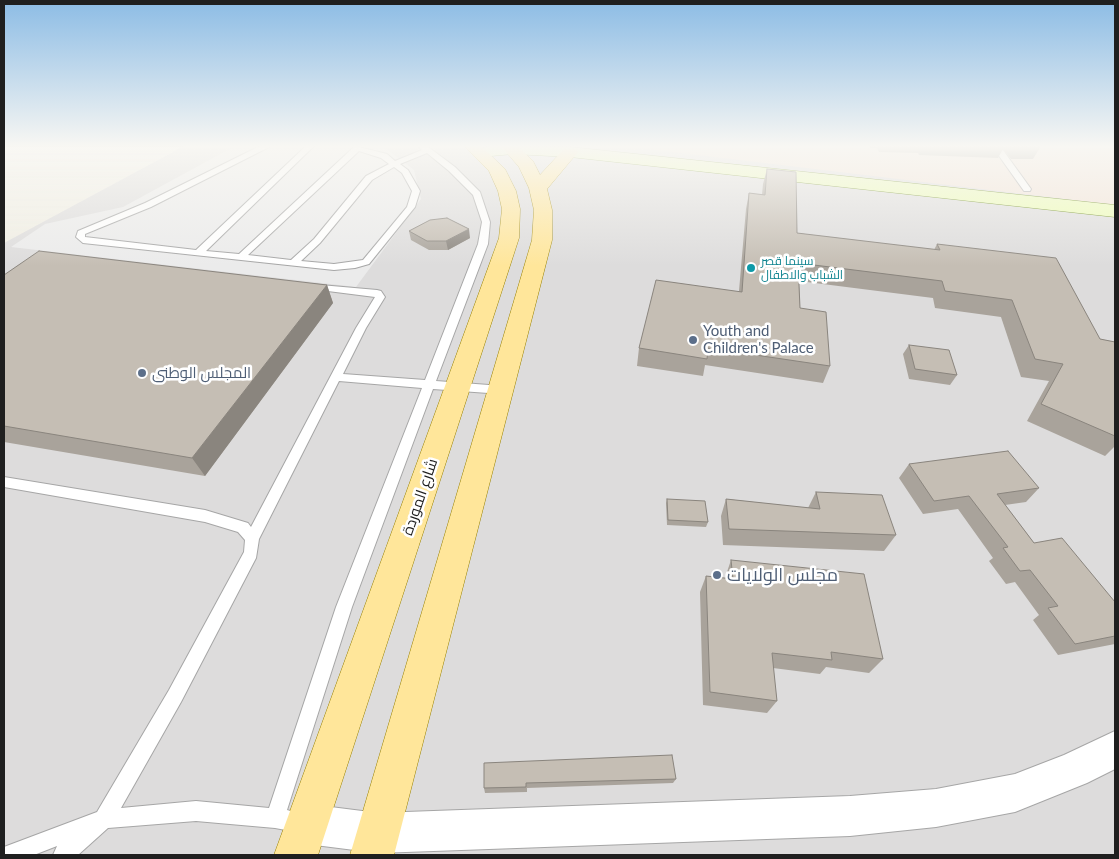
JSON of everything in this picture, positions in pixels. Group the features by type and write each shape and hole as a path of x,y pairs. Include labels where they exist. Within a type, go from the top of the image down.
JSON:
{"main road":[{"name":"شارع الموردة","path":"293,832 444,387 509,238 511,226 505,186"},
{"path":"897,186 1115,211"},
{"path":"1010,186 1115,198"},
{"path":"375,844 542,240 543,215 538,188"}],"street":[{"path":"293,832 375,844 850,816 936,808 1015,793 1074,770 1115,749"}],"lane":[{"path":"186,186 131,213 81,234 80,237 83,240 334,267 366,262 411,207 416,197 414,186"},
{"path":"199,252 268,186"},
{"path":"241,257 314,186"},
{"path":"293,263 317,241 362,186"},
{"path":"444,387 483,244 486,222 477,194 468,186"},
{"path":"62,855 104,820 175,696 251,553 252,539 380,297 377,293 298,284"},
{"path":"336,377 444,387 502,390"},
{"path":"4,482 205,516 243,527 252,539"},
{"path":"8,855 104,820 196,811 293,832"}],"shaded area":[{"path":"110,186 1115,186 1115,855 4,855 4,243"},
{"path":"161,186 418,186 421,199 356,287 11,247 45,224 123,207"},
{"path":"957,186 1115,186 1115,205"}],"building":[{"path":"766,186 796,186 797,233 940,250 937,244 1056,258 1100,339 1115,342 1115,436 1041,404 1063,364 1035,359 1012,300 945,291 942,281 798,263 800,308 826,312 830,366 708,348 707,359 639,348 656,280 742,292 749,193 765,195"},
{"path":"447,218 469,229 446,241 427,241 409,231 430,220"},
{"name":"المجلس الوطنى","path":"39,251 327,285 192,458 4,426 4,275"},
{"path":"909,345 949,350 957,375 915,369"},
{"path":"1008,451 1039,488 997,494 1034,543 1062,538 1115,602 1115,636 1075,644 1048,608 1058,606 1030,570 1020,571 1003,548 1008,547 969,496 934,501 909,464"},
{"path":"816,492 882,495 896,535 729,529 726,499 820,509"},
{"path":"667,499 705,501 708,522 668,520"},
{"path":"731,560 864,574 883,659 831,652 832,660 772,653 777,701 710,692 706,576 733,579"},
{"path":"672,755 676,779 526,783 526,787 484,788 484,763"}],"place":[{"name":"سينما قصر الشباب والاطفال","path":"751,268"},
{"name":"Youth and Children's Palace","path":"693,340"},
{"name":"المجلس الوطنى","path":"142,373"},
{"name":"مجلس الولايات","path":"717,575"}]}
